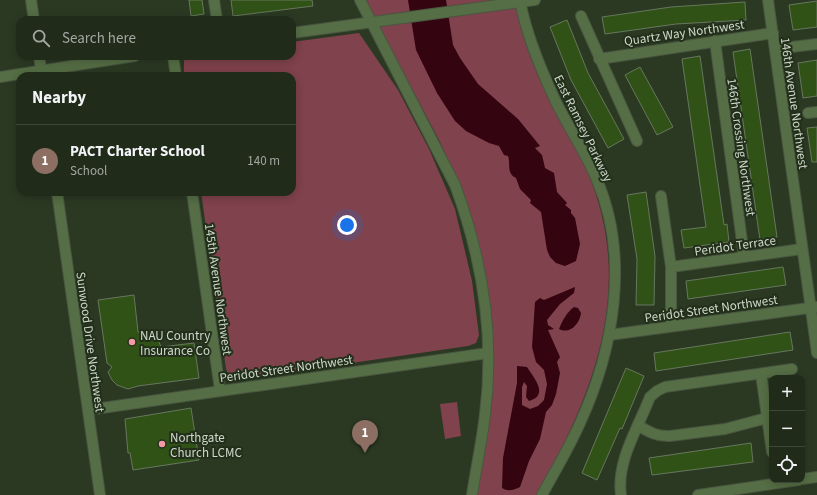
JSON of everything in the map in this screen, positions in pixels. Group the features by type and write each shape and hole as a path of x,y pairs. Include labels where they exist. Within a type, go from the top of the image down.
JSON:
{"street":[{"path":"31,0 33,16"},
{"path":"214,0 216,16"},
{"path":"360,0 441,155 466,214 479,266 485,299 488,353 485,413 472,495"},
{"path":"296,32 535,0"},
{"name":"146th Avenue Northwest","path":"768,0 802,249 814,307 817,353"},
{"name":"East Ramsey Parkway","path":"520,1 542,71 597,180 606,206 614,260 613,308 609,335 581,422 542,495"},
{"path":"581,16 637,141"},
{"name":"Quartz Way Northwest","path":"599,59 773,33"},
{"name":"146th Crossing Northwest","path":"715,41 744,256"},
{"path":"775,49 817,44"},
{"path":"40,60 42,72"},
{"path":"52,72 114,60"},
{"path":"174,60 175,72"},
{"path":"0,76 16,75"},
{"name":"Sunwood Drive Northwest","path":"58,196 100,495"},
{"name":"145th Avenue Northwest","path":"193,196 220,390"},
{"path":"661,196 671,268 671,326"},
{"name":"Peridot Terrace","path":"671,268 744,256 802,249"},
{"name":"Peridot Street Northwest","path":"609,335 814,307"},
{"name":"Peridot Street Northwest","path":"88,410 488,353"},
{"path":"621,495 620,474 624,459 650,397 657,391 665,387 792,369"},
{"path":"761,374 771,447"},
{"path":"639,426 661,437 725,429 767,418"},
{"path":"805,479 817,477"},
{"path":"698,495 726,493 771,483"}],"shaded area":[{"path":"365,0 516,0 527,44 538,76 588,173 602,216 608,257 608,299 602,339 591,379 576,418 558,457 537,495 477,495 493,348 458,182 439,140"},
{"path":"408,0 446,0 453,45 460,58 478,84 518,119 540,146 535,148 542,155 545,168 554,173 557,192 567,203 565,205 571,210 571,213 575,218 580,244 576,261 565,266 556,263 550,257 547,250 541,212 530,203 531,200 520,189 516,178 511,174 508,156 504,155 499,146 489,143 466,131 455,121 437,93 416,50"},
{"path":"359,33 398,90 429,149 455,209 472,281 479,335 476,343 468,346 236,380 230,377 226,369 202,196 296,196 296,72 184,72 184,61 296,60 296,41"},
{"path":"575,287 574,293 560,304 547,320 548,325 554,329 548,330 560,357 557,362 560,373 556,394 552,405 546,412 540,439 529,461 520,487 506,490 502,488 503,458 517,383 517,366 527,367 536,381 539,390 538,395 529,401 526,397 527,386 524,382 522,387 522,405 530,409 538,406 544,400 547,384 544,370 536,362 532,347 535,302 540,298 544,300"},
{"path":"574,307 578,308 581,313 579,321 571,329 559,329 569,311"},
{"path":"457,402 461,436 445,439 440,404"}],"building":[{"path":"189,0 202,0 204,14 191,16"},
{"path":"231,0 312,0 313,6 233,16"},
{"path":"817,1 817,27 793,30 789,5"},
{"path":"745,2 746,20 676,24 605,34 602,17 671,7"},
{"path":"567,20 588,73 624,139 608,148 571,80 550,27"},
{"path":"750,49 777,237 760,240 733,52"},
{"path":"700,56 724,225 727,224 729,242 684,248 681,230 706,227 682,59"},
{"path":"817,60 817,96 803,98 798,63"},
{"path":"640,67 673,127 657,135 625,75"},
{"path":"817,127 817,162 812,162 807,128"},
{"path":"646,192 655,256 654,305 636,305 637,259 627,195"},
{"path":"783,267 786,285 688,299 686,281"},
{"name":"NAU Country Insurance Co","path":"134,295 138,332 152,334 159,342 161,347 194,343 199,378 138,386 128,389 117,385 112,380 108,372 112,367 107,363 98,300"},
{"path":"790,332 793,350 656,371 654,353"},
{"path":"626,368 644,376 622,429 620,428 597,480 582,473"},
{"name":"Northgate Church LCMC","path":"191,408 199,460 133,470 130,453 128,453 125,419"},
{"path":"751,443 753,462 652,475 649,458"}],"place":[{"name":"NAU Country Insurance Co","path":"132,342"},
{"name":"Northgate Church LCMC","path":"162,444"},
{"name":"PACT Charter School","path":"365,453"}]}
